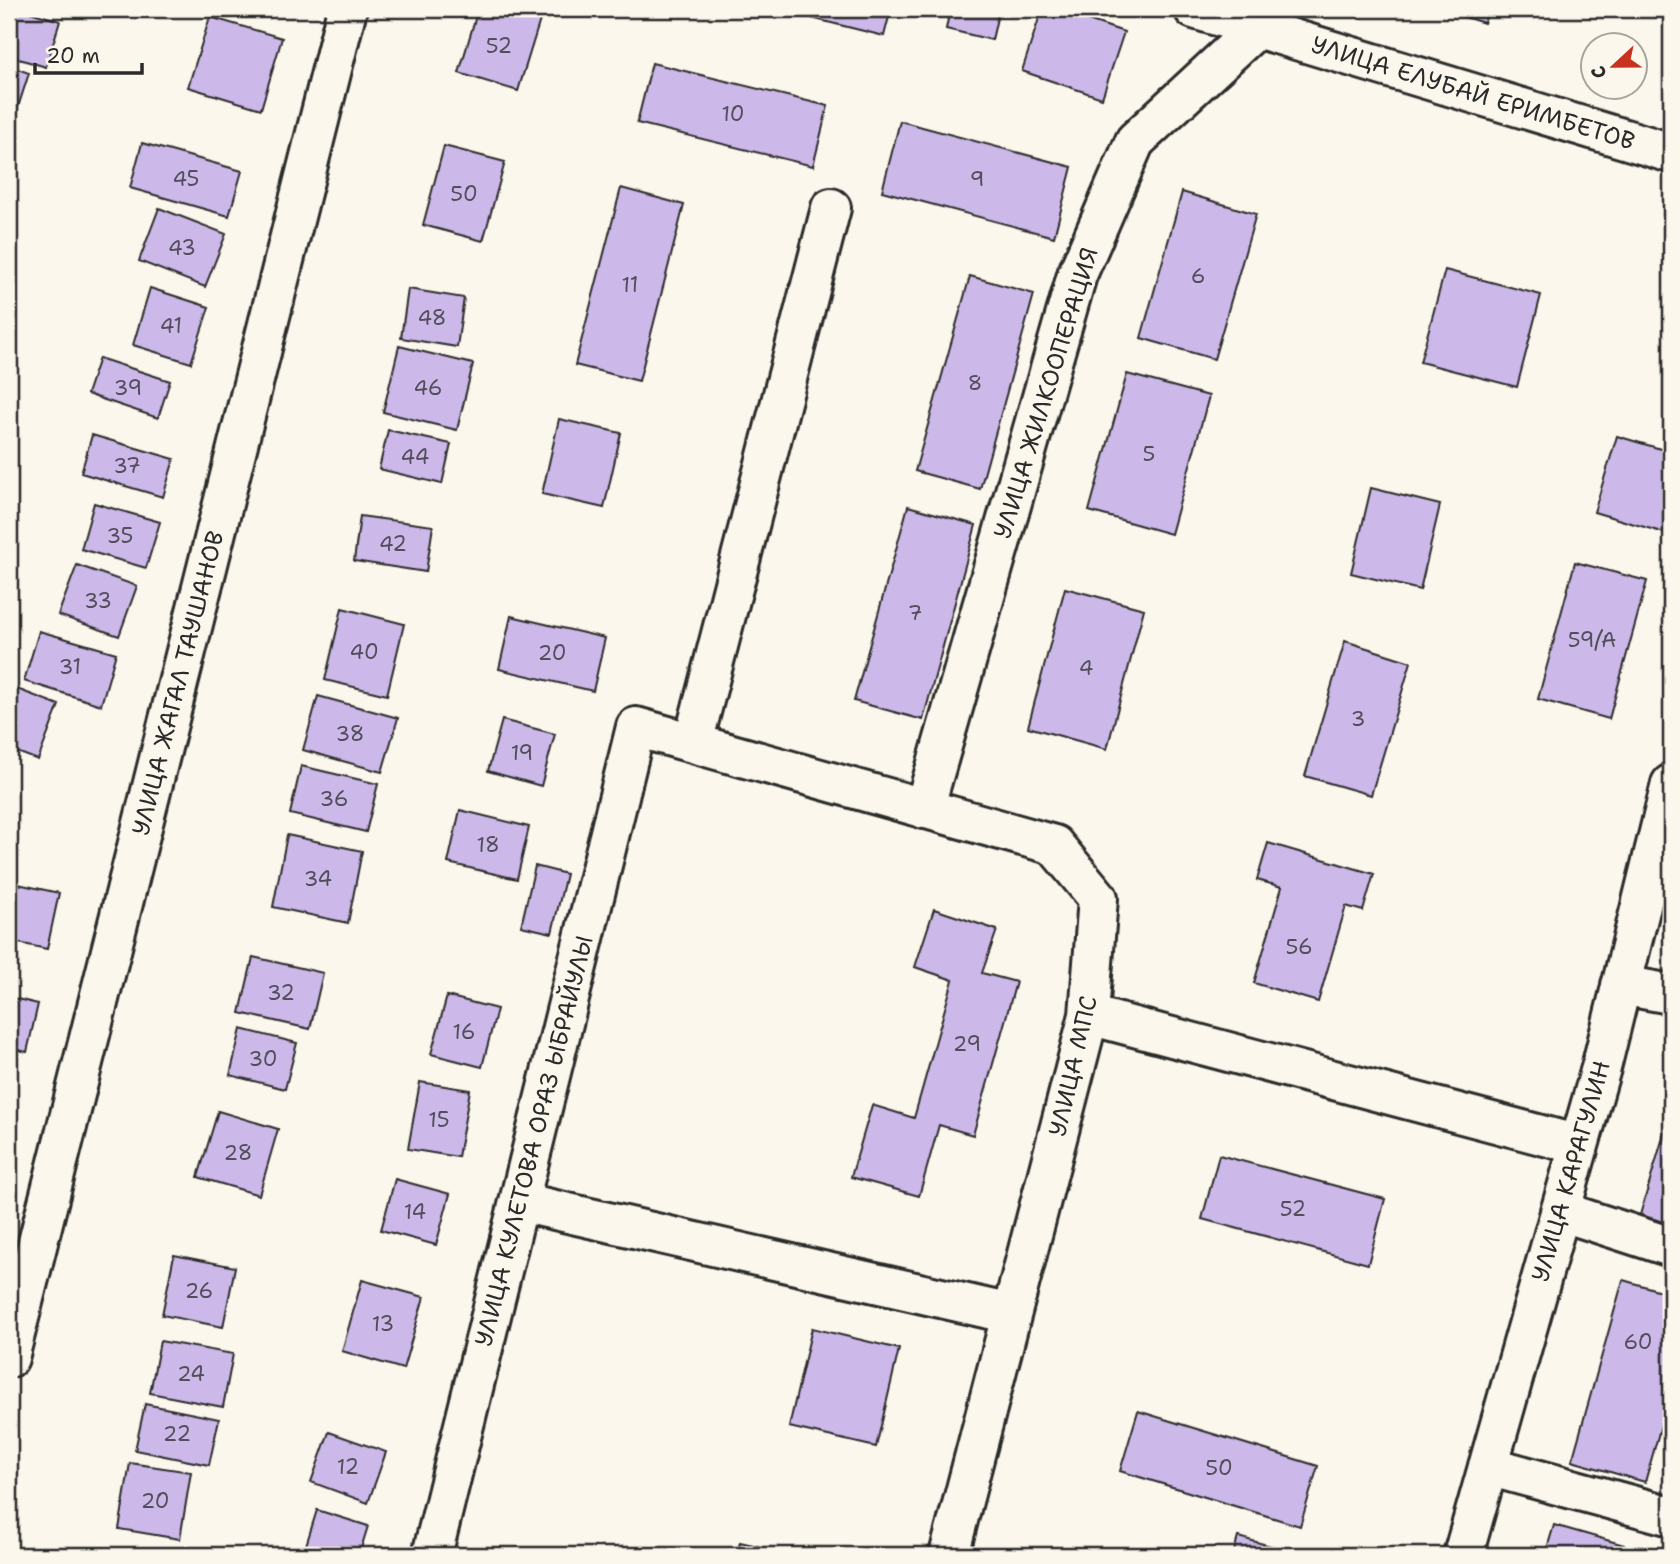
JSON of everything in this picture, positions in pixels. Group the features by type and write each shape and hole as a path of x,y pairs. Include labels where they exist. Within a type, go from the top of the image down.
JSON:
{"street":[{"name":"УЛИЦА ЖАГАЛ ТАУШАНОВ","path":"9,1357 347,9"},
{"name":"УЛИЦА ЕЛУБАЙ ЕРИМБЕТОВ","path":"1194,9 1671,153"},
{"name":"УЛИЦА ЖИЛКООПЕРАЦИЯ","path":"924,809 1077,275 1135,141 1257,28"},
{"path":"694,743 831,208"},
{"name":"УЛИЦА МПС","path":"636,727 1054,845 1098,898 1089,1014 949,1555"},
{"name":"УЛИЦА КУЛЕТОВА ОРАЗ ЫБРАЙУЛЫ","path":"432,1555 636,727"},
{"name":"УЛИЦА КАРАГУЛИН","path":"1463,1555 1601,1068 1671,784"},
{"path":"1621,985 1671,994"},
{"path":"1089,1014 1579,1145"},
{"path":"520,1202 1011,1314"},
{"path":"1560,1211 1671,1247"},
{"path":"1488,1466 1671,1516"}],"building":[{"path":"9,9 20,9 60,21 46,67 9,56"},
{"path":"478,9 503,9 540,20 518,91 459,73"},
{"path":"775,9 891,9 884,36"},
{"path":"950,9 999,9 992,40 946,29"},
{"path":"1042,9 1055,9 1124,32 1102,98 1022,71"},
{"path":"1438,9 1489,9 1484,23"},
{"path":"210,17 282,38 261,109 188,87"},
{"path":"652,63 828,106 813,166 637,123"},
{"path":"9,66 29,73 9,135"},
{"path":"900,121 1072,167 1054,237 882,191"},
{"path":"142,143 242,171 229,216 130,188"},
{"path":"444,146 505,162 483,241 423,225"},
{"path":"621,188 684,205 639,381 575,365"},
{"path":"1182,192 1256,214 1214,359 1141,338"},
{"path":"159,208 226,234 205,287 139,261"},
{"path":"1445,270 1541,295 1517,387 1420,362"},
{"path":"970,276 1034,294 980,489 915,471"},
{"path":"150,288 209,307 191,363 133,345"},
{"path":"408,289 464,298 457,347 401,338"},
{"path":"399,346 473,364 457,430 383,412"},
{"path":"99,358 170,381 158,418 87,394"},
{"path":"1127,374 1209,396 1171,534 1089,511"},
{"path":"559,419 621,433 604,508 542,494"},
{"path":"388,430 451,444 442,484 379,469"},
{"path":"92,435 174,459 163,497 81,473"},
{"path":"1617,436 1671,452 1671,524 1668,534 1594,512"},
{"path":"1371,488 1440,505 1420,590 1351,573"},
{"path":"94,503 160,522 146,568 81,549"},
{"path":"908,506 976,525 923,720 854,701"},
{"path":"360,516 433,526 426,572 354,561"},
{"path":"1575,562 1647,581 1609,719 1538,699"},
{"path":"77,565 137,586 119,636 58,615"},
{"path":"1065,588 1144,609 1107,749 1028,727"},
{"path":"342,608 404,624 387,695 325,680"},
{"path":"511,616 605,638 593,691 499,669"},
{"path":"39,631 116,653 101,705 24,681"},
{"path":"1345,641 1411,662 1371,795 1305,776"},
{"path":"9,686 59,705 38,760 9,749"},
{"path":"318,696 398,718 382,772 303,750"},
{"path":"502,720 555,734 541,786 488,771"},
{"path":"301,766 378,784 366,832 290,814"},
{"path":"460,810 529,827 517,879 448,863"},
{"path":"287,835 362,851 348,923 273,907"},
{"path":"1268,843 1374,874 1363,911 1346,906 1318,1002 1254,983 1282,887 1257,880"},
{"path":"535,866 566,874 552,933 521,926"},
{"path":"9,882 59,893 47,949 9,941"},
{"path":"934,909 997,930 982,973 1016,982 973,1135 939,1125 919,1196 851,1177 872,1105 914,1118 953,980 915,967"},
{"path":"253,957 323,973 310,1029 240,1013"},
{"path":"447,996 497,1009 482,1067 431,1054"},
{"path":"9,997 38,1004 27,1052 9,1048"},
{"path":"241,1029 297,1043 285,1089 230,1075"},
{"path":"420,1082 470,1090 458,1157 408,1149"},
{"path":"1671,1110 1671,1224 1640,1215"},
{"path":"218,1111 278,1129 259,1195 198,1177"},
{"path":"1219,1155 1385,1199 1368,1264 1202,1219"},
{"path":"395,1179 450,1194 436,1245 381,1230"},
{"path":"174,1255 235,1267 223,1327 162,1315"},
{"path":"362,1280 424,1297 403,1369 342,1351"},
{"path":"1623,1280 1671,1294 1671,1390 1645,1482 1572,1461"},
{"path":"812,1328 899,1349 876,1447 789,1427"},
{"path":"160,1341 233,1354 223,1407 150,1393"},
{"path":"145,1404 219,1419 209,1465 135,1450"},
{"path":"1138,1411 1318,1466 1300,1526 1120,1471"},
{"path":"329,1432 386,1452 368,1503 311,1482"},
{"path":"130,1463 191,1472 180,1539 119,1529"},
{"path":"317,1510 368,1526 359,1555 303,1555"},
{"path":"1554,1525 1624,1545 1621,1555 1545,1555"},
{"path":"1238,1537 1293,1552 1292,1555 1233,1555"},
{"path":"740,1542 797,1555 737,1555"}]}
